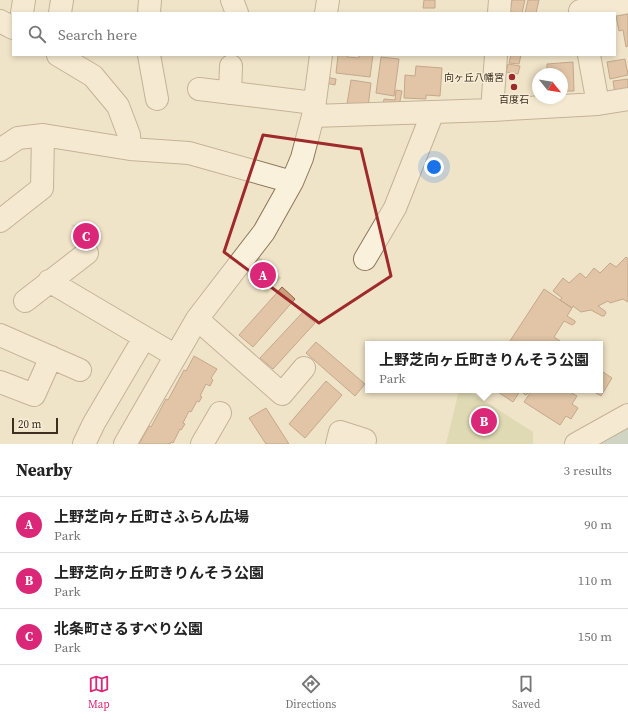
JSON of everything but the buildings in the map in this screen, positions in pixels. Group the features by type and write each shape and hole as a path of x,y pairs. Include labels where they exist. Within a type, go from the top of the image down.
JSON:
{"street":[{"path":"22,12 24,0"},
{"path":"60,12 62,0"},
{"path":"149,12 150,0"},
{"path":"232,0 237,12"},
{"path":"326,12 328,0"},
{"path":"499,12 500,0"},
{"path":"580,8 628,2"},
{"path":"0,21 12,27"},
{"path":"60,56 94,76 118,106 129,135 130,149"},
{"path":"149,56 157,99"},
{"path":"125,444 197,320 264,232 292,182 302,158 313,110 320,56"},
{"path":"492,110 496,56"},
{"path":"589,56 598,104"},
{"path":"230,93 231,66"},
{"path":"199,89 230,93 313,110 433,112 492,110 598,104 628,99"},
{"path":"365,259 395,208 433,112"},
{"path":"0,221 42,188 43,135"},
{"path":"0,150 18,138 43,135 130,149 189,153 292,182"},
{"path":"25,301 87,253"},
{"path":"49,282 176,356"},
{"path":"197,320 282,394 304,368"},
{"path":"0,336 80,370"},
{"path":"84,444 94,423 144,338"},
{"path":"0,382 34,395 51,357"},
{"path":"202,444 220,413"},
{"path":"576,444 628,415"},
{"path":"337,444 340,432 365,440 364,444"}],"highlighted area":[{"path":"263,135 361,149 391,276 319,323 224,252"}],"green space":[{"path":"71,225 88,225 97,247 90,256 89,247"},
{"path":"258,257 265,261 281,278 267,294 244,273"},
{"path":"458,393 472,393 533,432 533,444 446,444"}],"waterway":[{"path":"613,444 628,436"}],"place":[{"name":"向ヶ丘八幡宮","path":"512,77"},
{"name":"百度石","path":"514,87"},
{"name":"北条町さるすべり公園","path":"86,236"},
{"name":"上野芝向ヶ丘町さふらん広場","path":"263,275"},
{"name":"上野芝向ヶ丘町きりんそう公園","path":"484,421"}]}
